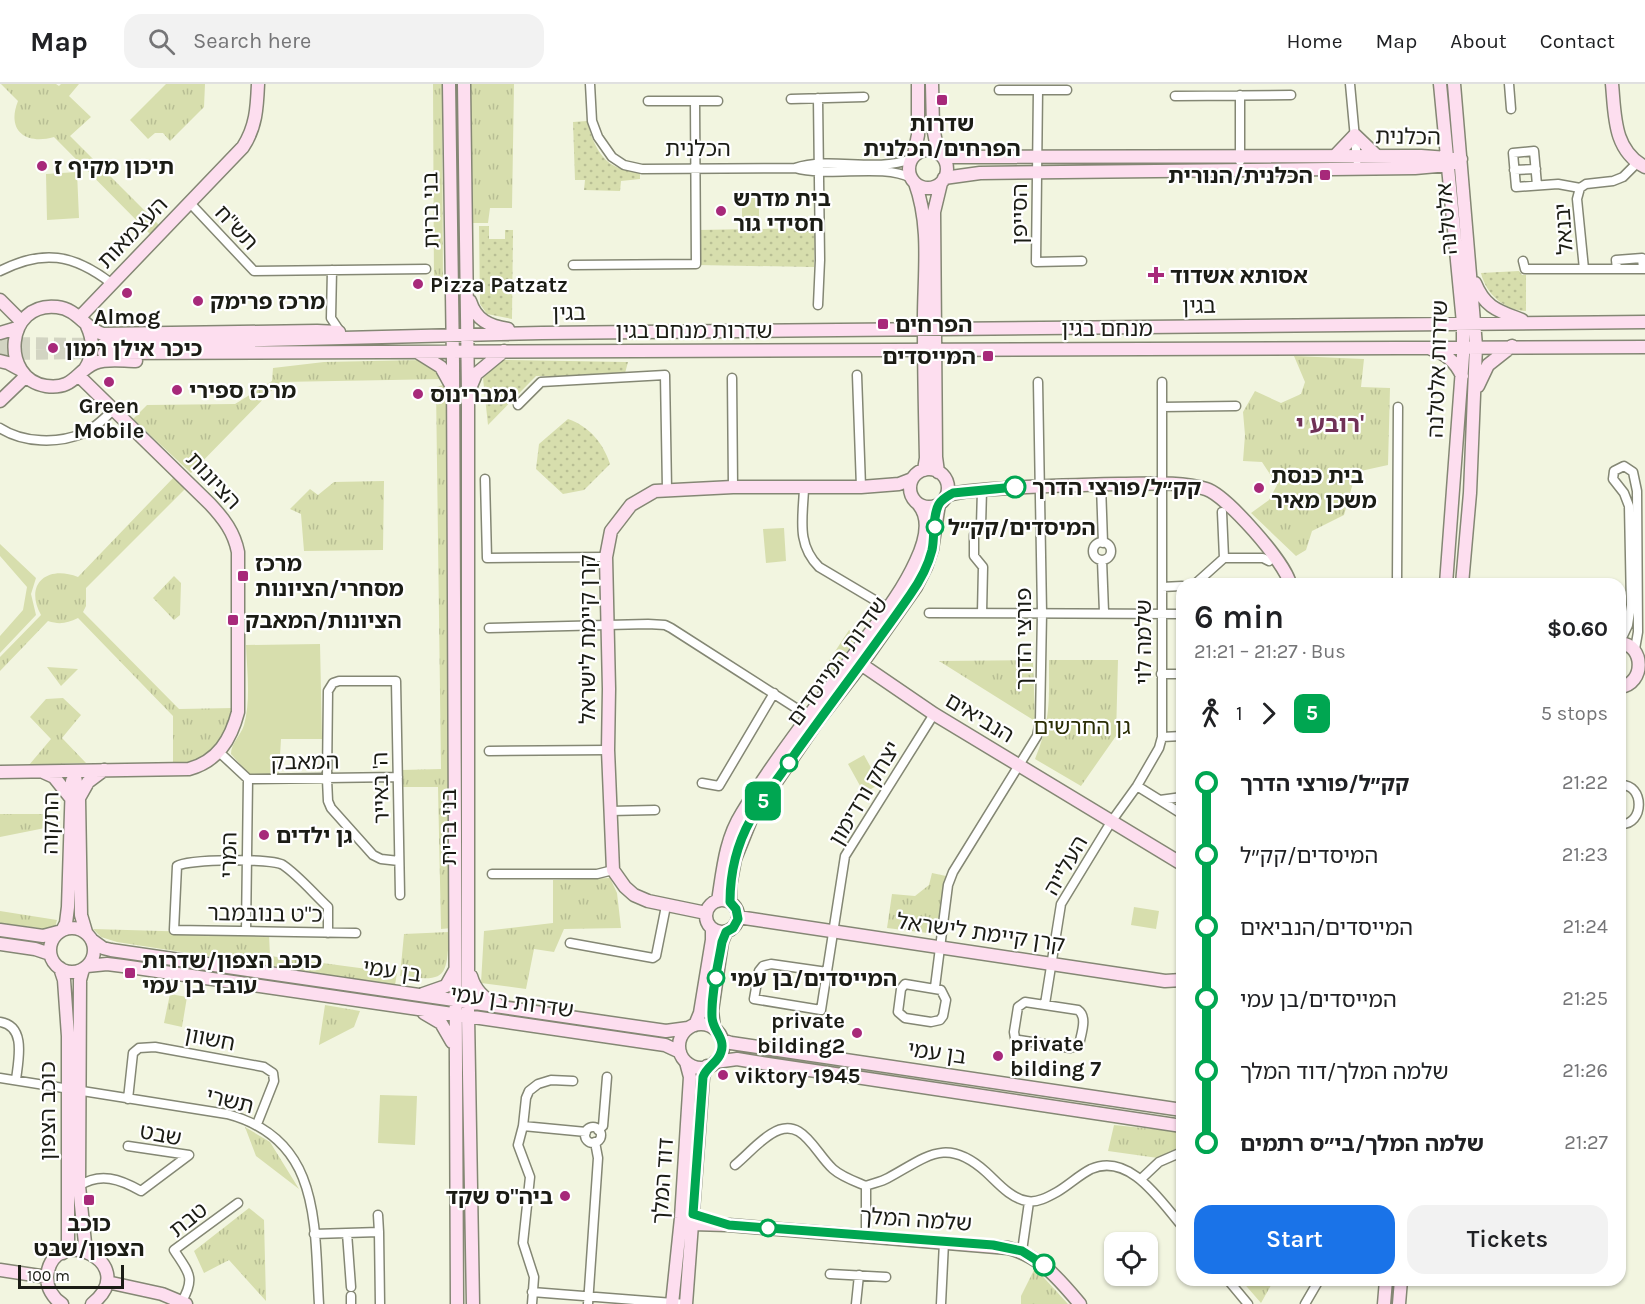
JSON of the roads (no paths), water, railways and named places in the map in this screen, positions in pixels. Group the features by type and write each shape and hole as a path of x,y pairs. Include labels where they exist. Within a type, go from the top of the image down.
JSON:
{"main road":[{"name":"העצמאות","path":"83,321 111,283 235,158 247,142 255,121 258,84"},
{"name":"בני ברית","path":"449,84 453,336 456,1000 454,1014 458,1304"},
{"name":"בני ברית","path":"464,84 468,335 468,1016 473,1304"},
{"path":"918,84 918,135 909,169 920,197 924,227 929,329"},
{"path":"924,470 934,212 947,167 933,127 932,84"},
{"name":"שדרות אלטלנה","path":"1440,84 1450,189 1469,323 1475,395 1463,578"},
{"path":"1454,84 1461,159"},
{"path":"1612,84 1620,141 1629,155 1641,165"},
{"path":"1421,156 1436,144 1443,115"},
{"path":"1335,156 1355,135 1377,156"},
{"path":"913,157 928,150 941,155"},
{"name":"הכלנית","path":"941,155 1037,158 1421,156 1448,161"},
{"name":"הכלנית","path":"943,180 967,173 1415,168 1461,159"},
{"name":"אלטלנה","path":"1461,159 1472,275"},
{"path":"1415,168 1439,175 1450,189"},
{"path":"913,181 925,188 930,188 943,180"},
{"path":"1472,275 1478,292 1489,306 1529,322"},
{"name":"שדרות אלטלנה","path":"1469,323 1472,275"},
{"path":"467,291 474,312 484,322 506,329 542,333"},
{"path":"402,337 440,327 449,314 452,292"},
{"path":"0,300 19,324"},
{"path":"0,333 19,324 31,312 50,306 69,310 93,331 104,334 317,331 370,337"},
{"path":"82,373 92,356 93,348 92,340 83,321"},
{"path":"1469,323 1645,322"},
{"name":"בגין","path":"468,335 1469,323"},
{"path":"19,324 12,349 22,373"},
{"path":"453,350 104,348 468,335"},
{"name":"שדרות אלטלנה","path":"1446,578 1462,376 1470,346"},
{"path":"1475,395 1488,365 1512,346"},
{"path":"1424,347 1645,346"},
{"path":"1424,347 1440,352 1451,360 1462,376"},
{"name":"מנחם בגין","path":"929,351 1424,347"},
{"name":"שדרות מנחם בגין","path":"453,350 929,351"},
{"path":"0,361 8,363 35,383 50,387 66,384 94,364 105,361 285,358 341,351"},
{"path":"414,351 441,367 450,380 453,395"},
{"path":"468,393 476,374 504,351"},
{"path":"929,351 936,457 948,489 943,500"},
{"path":"0,401 22,373"},
{"name":"הציונות","path":"0,772 189,769 202,764 219,752 233,731 238,712 238,552 234,538 224,518 114,409 82,373"},
{"path":"1006,487 942,476 931,469 924,470 912,479 910,487 916,501 930,507 964,491 1006,487 1162,484 1207,489 1218,496 1275,555 1288,578"},
{"name":"קרן קיימת לישראל","path":"613,870 608,750 606,557 611,531 626,510 644,496 667,489 861,487 899,484 912,479"},
{"name":"קרן קיימת לישראל","path":"861,487 900,492 916,501"},
{"name":"שדרות המייסדים","path":"856,662 873,648 916,587 932,549 943,500"},
{"name":"שדרות המייסדים","path":"724,902 726,851 731,832 741,814 856,662 906,582 924,538 925,514 916,501"},
{"path":"1626,644 1635,649 1642,659 1644,666 1640,681"},
{"path":"873,648 884,681"},
{"name":"הנביאים","path":"856,662 934,714 1176,860"},
{"path":"40,772 54,777 74,798 88,782 104,770"},
{"name":"התקוה","path":"60,931 66,923 68,907 74,771"},
{"name":"התקוה","path":"74,798 81,915 89,936"},
{"path":"613,870 624,886 634,895 648,902 706,913"},
{"path":"724,902 736,909 738,917 735,926 726,932 717,932 707,922 706,913 710,905 724,902"},
{"name":"קרן קיימת לישראל","path":"738,917 1165,981 1176,980"},
{"path":"0,930 43,936 60,931 75,927 89,936 94,954 85,968 71,972 60,969 54,963 50,954 51,942 60,931"},
{"path":"712,929 700,1013 680,1042 683,1057 696,1067 737,1059 749,1060 1176,1125"},
{"path":"711,1064 722,1049 722,1040 714,1028 712,1011 722,942 726,932"},
{"name":"בן עמי","path":"89,936 103,948 111,950 666,1031 692,1026"},
{"path":"0,944 50,954"},
{"name":"שדרות בן עמי","path":"85,968 115,965 665,1045 683,1057"},
{"name":"כוכב הצפון","path":"63,1253 68,1242 80,980 85,968"},
{"name":"כוכב הצפון","path":"60,969 64,980 79,1158 79,1186 87,1251"},
{"path":"420,995 446,986 455,969"},
{"path":"469,970 477,991 491,1002 509,1008"},
{"path":"408,1008 430,1015 441,1023 449,1034 455,1051"},
{"path":"470,1049 473,1038 481,1027 501,1021"},
{"path":"692,1026 705,1024 714,1028"},
{"name":"בן עמי","path":"722,1040 1176,1109"},
{"name":"דוד המלך","path":"683,1057 690,1077 686,1304"},
{"name":"דוד המלך","path":"672,1303 689,1219 703,1077 711,1064"},
{"name":"שלמה המלך","path":"689,1219 729,1225 993,1245 1022,1251 1044,1265 1080,1304"},
{"path":"62,1304 50,1291 48,1277 52,1263 63,1253 71,1250 87,1251 102,1262 106,1275 104,1291 92,1304"},
{"path":"0,1270 48,1277"},
{"path":"106,1282 162,1294 184,1303"},
{"path":"1384,1304 1386,1286"},
{"path":"1399,1304 1400,1286"}],"street":[{"name":"הכלנית","path":"590,84 592,121 598,137 607,152 617,161 631,168 695,170 819,168 890,164 913,157"},
{"path":"1350,84 1358,169"},
{"path":"1509,84 1511,109"},
{"path":"999,90 1067,90"},
{"name":"הסייפן","path":"1038,90 1036,262 1082,261"},
{"path":"1240,95 1240,171"},
{"path":"1175,96 1291,95"},
{"path":"791,99 864,97"},
{"path":"818,98 820,260 818,305"},
{"path":"648,101 718,101"},
{"path":"573,265 696,264 695,101"},
{"path":"1537,185 1534,151 1513,153 1516,188 1564,184 1580,188 1586,184 1620,179 1641,165"},
{"name":"הכלנית","path":"819,168 895,173 913,181"},
{"path":"1514,170 1536,169"},
{"name":"יבנאל","path":"1580,188 1577,199 1584,269"},
{"name":"תש\"ח","path":"189,203 254,271 426,269"},
{"path":"0,271 13,265 49,256 84,265 111,283"},
{"path":"1523,261 1525,269 1644,269"},
{"path":"332,270 331,318 341,333"},
{"path":"317,331 331,318"},
{"path":"518,405 541,382 665,375 667,489"},
{"path":"857,375 861,487"},
{"path":"732,378 733,487"},
{"name":"פורצי הדרך","path":"934,987 948,885 952,872 1037,736 1040,721 1042,613 1038,382"},
{"name":"שלמה לוי","path":"1111,822 1137,786 1162,737 1162,382"},
{"path":"1162,407 1236,406"},
{"path":"1397,578 1398,407"},
{"path":"0,428 27,438 59,440 85,433 114,409"},
{"path":"1626,630 1631,605 1629,506 1624,494 1613,479 1614,471 1624,466 1633,472 1637,491 1638,632 1635,649"},
{"path":"485,479 487,558 606,557"},
{"path":"1101,484 1103,543 1109,545 1111,554 1102,560 1104,612"},
{"path":"804,488 803,543 810,559 819,567 888,608"},
{"path":"981,490 981,526 975,535 974,556 983,567 982,613"},
{"path":"1222,512 1224,558"},
{"path":"1202,578 1224,558 1266,559"},
{"path":"1162,587 1176,586"},
{"path":"929,613 1176,614"},
{"path":"489,628 665,625 813,719"},
{"path":"1161,674 1176,674"},
{"name":"ה' באייר","path":"327,779 328,691 330,687 339,681 396,681 400,895"},
{"path":"702,783 719,786 774,693"},
{"name":"יצחק ורדימון","path":"826,972 771,964 763,966 759,971 753,999 821,1010 845,856 934,714"},
{"path":"1162,737 1176,736"},
{"path":"489,751 608,750"},
{"path":"219,752 248,779"},
{"name":"המאבק","path":"248,779 398,777"},
{"name":"המרי","path":"246,931 245,860 248,779"},
{"path":"327,779 328,801 333,813 373,855 381,859 399,861"},
{"path":"1137,786 1176,810"},
{"path":"1626,786 1635,788 1644,798 1643,814 1632,823 1626,824"},
{"path":"1159,800 1176,798"},
{"path":"610,811 656,810"},
{"name":"העלייה","path":"1045,1004 1061,904 1111,822"},
{"path":"245,860 282,864 328,907 328,933"},
{"name":"כ\"ט בנובמבר","path":"245,860 182,862 177,866 174,930 356,933"},
{"path":"492,874 597,873 613,870"},
{"path":"570,943 653,958 656,956 666,906"},
{"path":"909,984 934,987 941,990 946,1000 940,1020 931,1022 905,1018 898,1012 902,986 909,984"},
{"path":"1025,1002 1045,1004 1082,1012 1084,1017 1079,1045 1070,1048 1015,1038 1018,1007 1025,1002"},
{"path":"0,1022 11,1025 18,1038 16,1080"},
{"name":"חשוון","path":"128,1099 134,1053 139,1048 155,1047 211,1056 264,1067 273,1073 274,1081 257,1124"},
{"path":"598,1130 603,1126 607,1077"},
{"name":"תשרי","path":"0,1078 227,1114 257,1124 279,1140 297,1164 312,1203 319,1304"},
{"path":"532,1304 534,1277 523,1243 530,1177 518,1145 529,1091 537,1084 551,1080 573,1081"},
{"path":"523,1126 586,1132 592,1128 598,1130"},
{"path":"735,1165 771,1134 786,1128 805,1135 834,1169 866,1186 887,1179 926,1157 952,1153 972,1160 1007,1192 1029,1202 1049,1197 1080,1176 1099,1167 1124,1169 1141,1179 1176,1219"},
{"path":"595,1142 600,1137 598,1130"},
{"path":"586,1132 587,1140 595,1142"},
{"path":"589,1300 598,1158 595,1142"},
{"name":"שבט","path":"91,1178 118,1179 141,1191 189,1155 128,1146"},
{"path":"1141,1179 1160,1162 1176,1155"},
{"path":"79,1158 91,1178 79,1186"},
{"path":"866,1186 866,1236"},
{"path":"1022,1251 1029,1202"},
{"name":"טבת","path":"184,1303 191,1286 189,1275 174,1250 238,1203"},
{"path":"378,1215 380,1304"},
{"path":"347,1233 351,1296"},
{"path":"314,1234 379,1233"},
{"path":"941,1304 944,1242"},
{"path":"830,1274 886,1277"},
{"path":"856,1304 859,1275"},
{"path":"1233,1286 1248,1304"},
{"path":"1305,1304 1316,1286"},
{"path":"532,1292 589,1300 686,1304"}],"tunnel":[{"path":"0,343 104,344"},
{"path":"0,354 101,353"}],"place":[{"name":"שדרות הפרחים/הכלנית","path":"942,100"},
{"name":"תיכון מקיף ז","path":"42,166"},
{"name":"הכלנית/הנורית","path":"1325,175"},
{"name":"בית מדרש חסידי גור","path":"721,211"},
{"name":"אסותא אשדוד","path":"1156,275"},
{"name":"Pizza Patzatz","path":"418,284"},
{"name":"Almog","path":"127,293"},
{"name":"מרכז פרימק","path":"198,301"},
{"name":"הפרחים","path":"883,324"},
{"name":"כיכר אילן רמון","path":"53,348"},
{"name":"המייסדים","path":"988,356"},
{"name":"Green Mobile","path":"109,382"},
{"name":"מרכז ספירי","path":"177,390"},
{"name":"גמברינוס","path":"418,394"},
{"name":"קק״ל/פורצי הדרך","path":"1015,487"},
{"name":"בית כנסת משכן מאיר","path":"1259,488"},
{"name":"המיסדים/קק״ל","path":"935,527"},
{"name":"מרכז מסחרי/הציונות","path":"243,576"},
{"name":"הציונות/המאבק","path":"233,620"},
{"name":"גן ילדים","path":"264,835"},
{"name":"כוכב הצפון/שדרות עובד בן עמי","path":"130,973"},
{"name":"המייסדים/בן עמי","path":"716,978"},
{"name":"private bilding2","path":"857,1033"},
{"name":"private bilding 7","path":"998,1056"},
{"name":"viktory 1945","path":"723,1075"},
{"name":"ביה\"ס שקד","path":"565,1196"},
{"name":"כוכב הצפון/שבט","path":"89,1200"}],"district":[{"name":"רובע י'","path":"1330,424"}],"park label":[{"name":"גן החרשים","path":"1082,726"}]}
